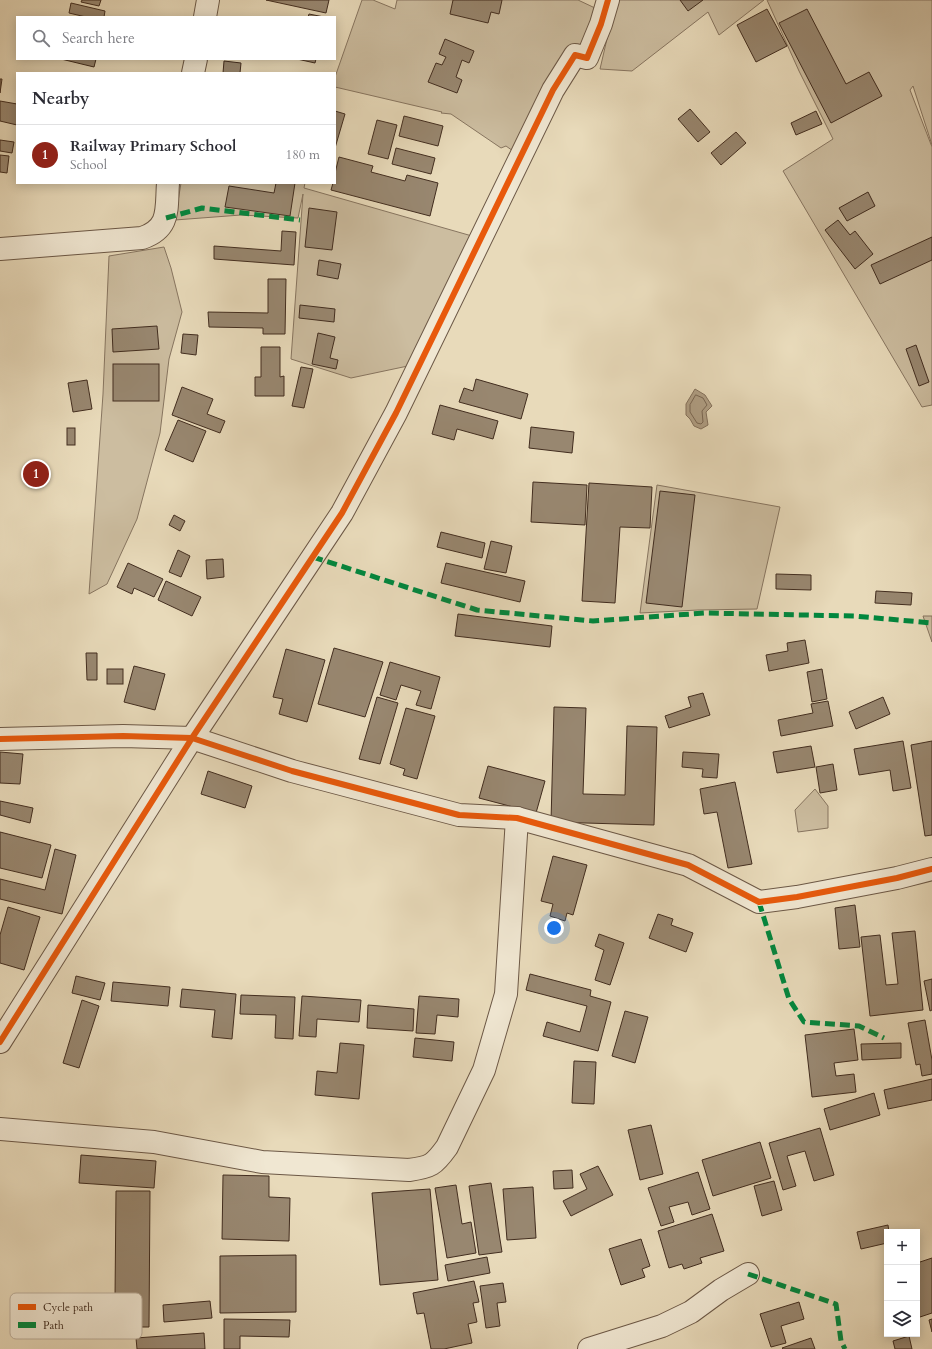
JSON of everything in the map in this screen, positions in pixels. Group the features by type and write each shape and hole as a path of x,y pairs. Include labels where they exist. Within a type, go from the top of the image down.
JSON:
{"street":[{"path":"205,16 208,0"},
{"path":"0,1042 192,738 342,513 396,413 552,90 575,55 587,58 596,38 608,0"},
{"path":"193,72 196,60"},
{"path":"0,249 142,238 152,235 161,227 166,218 168,184"},
{"path":"0,739 122,736 192,738 292,771 459,816 517,818 688,866 759,902 797,897 897,878 932,868"},
{"path":"0,1129 154,1142 262,1162 409,1170 429,1167 440,1157 447,1147 484,1070 506,994 517,818"},
{"path":"589,1349 662,1326 691,1312 721,1290 748,1274"}],"shaded area":[{"path":"362,0 373,0 395,9 397,0 578,0 595,8 580,59 520,156 506,146 501,148 451,114 441,113 442,112 336,87 336,74"},
{"path":"616,0 764,0 719,35 708,12 632,71 600,69"},
{"path":"767,0 932,0 932,145 913,86 910,90 932,147 932,405 922,407 783,171 833,139 799,71"},
{"path":"181,184 305,184 304,188 479,238 422,363 351,378 291,359 303,194 298,218 241,215 175,220"},
{"path":"164,247 182,312 169,359 160,433 137,519 107,584 89,594 103,394 109,256"},
{"path":"657,485 780,507 757,609 640,613"},
{"path":"923,616 932,616 932,642"},
{"path":"815,789 828,806 828,828 798,832 795,810"}],"water":[{"path":"695,389 705,395 712,406 706,412 708,425 701,429 694,426 686,415 686,404"}],"building":[{"path":"82,0 101,0 99,6 81,2"},
{"path":"266,0 329,0 326,13"},
{"path":"453,0 502,0 499,14 491,12 488,23 450,14"},
{"path":"680,0 703,0 688,11"},
{"path":"71,3 105,11 104,16 82,16 69,13"},
{"path":"767,9 787,46 756,62 737,25"},
{"path":"807,9 846,84 869,72 882,96 831,123 779,23"},
{"path":"309,14 319,16 308,16"},
{"path":"445,39 474,51 469,63 462,60 456,77 462,80 457,93 428,82 436,63 442,65 446,57 439,54"},
{"path":"65,60 96,60 94,67"},
{"path":"302,60 316,60 315,63"},
{"path":"224,61 241,63 240,72 223,72"},
{"path":"0,79 2,79 0,93"},
{"path":"0,101 16,104 16,125 0,121"},
{"path":"690,109 710,132 698,142 678,119"},
{"path":"336,111 345,114 336,145"},
{"path":"816,111 822,124 796,135 791,123"},
{"path":"404,116 443,126 438,146 399,136"},
{"path":"377,120 397,125 388,159 368,154"},
{"path":"736,132 746,143 721,165 711,153"},
{"path":"0,140 14,142 12,153 0,151"},
{"path":"396,148 435,158 431,174 392,164"},
{"path":"0,155 9,156 7,173 0,172"},
{"path":"339,157 373,166 371,172 405,181 407,175 438,183 430,216 331,190 333,184 336,184 336,169"},
{"path":"276,184 295,184 290,216 225,207 229,186 274,193"},
{"path":"868,192 875,206 847,221 839,208"},
{"path":"309,208 337,212 332,250 305,247"},
{"path":"838,220 850,235 855,231 873,254 855,269 825,230"},
{"path":"282,231 296,232 294,265 214,259 214,246 281,251"},
{"path":"932,237 932,260 880,284 871,265"},
{"path":"319,260 341,264 338,279 317,275"},
{"path":"268,279 286,279 285,334 263,334 263,328 209,327 208,312 268,313"},
{"path":"300,305 335,309 334,322 299,318"},
{"path":"157,326 159,349 113,352 112,329"},
{"path":"318,333 335,337 330,358 338,360 336,369 312,364"},
{"path":"183,334 198,335 196,355 181,353"},
{"path":"916,345 929,382 919,386 906,349"},
{"path":"261,347 280,347 280,377 284,376 284,396 255,396 255,377 261,377"},
{"path":"113,364 159,364 159,401 113,401"},
{"path":"301,367 313,369 304,408 292,406"},
{"path":"476,379 528,394 521,419 459,402 464,388 473,391"},
{"path":"87,380 92,409 73,412 68,383"},
{"path":"182,387 213,399 207,414 225,421 220,433 172,415"},
{"path":"440,405 498,421 493,439 457,429 454,440 432,434"},
{"path":"178,420 206,431 193,462 165,450"},
{"path":"531,427 574,432 572,453 529,448"},
{"path":"67,428 75,428 75,445 67,445"},
{"path":"533,482 587,485 585,525 531,522"},
{"path":"589,483 652,487 650,528 620,527 615,603 582,601"},
{"path":"660,491 695,495 682,607 646,603"},
{"path":"174,515 185,521 180,531 169,525"},
{"path":"441,532 485,543 482,558 437,547"},
{"path":"491,541 512,546 506,573 484,569"},
{"path":"178,550 190,556 181,577 169,572"},
{"path":"223,559 224,577 207,579 206,560"},
{"path":"128,563 163,579 154,597 134,588 132,594 117,587"},
{"path":"446,563 525,581 520,602 441,583"},
{"path":"776,574 811,575 811,590 776,589"},
{"path":"166,581 201,597 192,616 158,600"},
{"path":"876,591 912,593 911,605 875,603"},
{"path":"458,614 552,626 550,647 455,636"},
{"path":"805,640 809,663 769,671 766,655 788,651 787,643"},
{"path":"334,648 383,662 365,717 318,704"},
{"path":"286,649 325,660 307,722 279,714 283,699 273,697"},
{"path":"86,653 97,653 97,680 87,680"},
{"path":"390,662 440,677 431,709 416,705 421,691 401,685 396,700 380,695"},
{"path":"134,666 165,674 155,710 124,702"},
{"path":"107,669 123,669 123,684 107,684"},
{"path":"822,669 827,699 812,702 807,672"},
{"path":"703,693 710,715 669,728 665,716 691,707 688,697"},
{"path":"377,697 398,703 380,764 359,759"},
{"path":"883,697 890,714 856,729 849,712"},
{"path":"828,701 833,726 781,736 778,720 813,713 811,704"},
{"path":"554,707 586,708 583,794 625,795 627,726 657,727 654,825 551,822"},
{"path":"406,708 435,716 417,779 403,775 405,769 390,764"},
{"path":"903,741 911,788 893,791 890,770 859,775 854,749"},
{"path":"932,741 932,835 925,836 911,745"},
{"path":"811,746 815,767 777,773 773,752"},
{"path":"0,752 23,754 20,784 0,783"},
{"path":"683,752 719,754 717,778 702,777 703,769 682,767"},
{"path":"833,764 837,790 820,793 816,767"},
{"path":"488,766 545,781 536,813 479,798"},
{"path":"208,771 252,786 245,808 201,794"},
{"path":"735,782 752,864 728,868 717,812 704,814 700,789"},
{"path":"0,801 33,808 30,823 0,815"},
{"path":"0,832 51,845 42,878 0,868"},
{"path":"55,849 76,855 62,914 0,899 0,879 45,890"},
{"path":"553,856 587,865 573,915 567,913 565,921 550,916 553,904 541,901"},
{"path":"855,905 860,947 839,949 835,908"},
{"path":"8,907 40,917 24,970 0,963 0,935"},
{"path":"658,914 673,919 671,925 693,933 686,952 649,938"},
{"path":"915,931 923,1010 870,1016 861,937 880,935 886,985 898,984 892,933"},
{"path":"599,934 624,943 610,985 595,980 604,950 595,946"},
{"path":"530,974 591,990 590,996 611,1002 598,1051 543,1036 547,1022 580,1032 587,1006 526,990"},
{"path":"76,976 105,983 100,1000 72,993"},
{"path":"932,979 932,1010 930,1011 924,981"},
{"path":"113,982 170,987 168,1006 111,1001"},
{"path":"182,989 236,994 232,1039 212,1037 215,1010 180,1007"},
{"path":"241,995 295,997 293,1039 275,1038 276,1015 240,1014"},
{"path":"302,996 361,1000 359,1022 317,1019 316,1037 299,1036"},
{"path":"419,996 459,999 458,1017 437,1015 435,1034 416,1033"},
{"path":"82,1000 99,1006 79,1068 63,1063"},
{"path":"368,1005 414,1009 413,1031 367,1028"},
{"path":"625,1011 648,1017 635,1063 612,1056"},
{"path":"925,1020 932,1060 932,1074 922,1076 920,1064 916,1065 908,1023"},
{"path":"854,1029 858,1060 834,1063 836,1076 854,1074 856,1092 812,1097 805,1035"},
{"path":"415,1038 454,1042 452,1061 413,1057"},
{"path":"340,1043 364,1045 359,1099 315,1095 317,1071 337,1073"},
{"path":"901,1043 901,1058 862,1060 861,1044"},
{"path":"574,1061 596,1062 594,1104 572,1103"},
{"path":"932,1079 932,1100 888,1109 884,1090"},
{"path":"874,1093 880,1115 830,1130 824,1109"},
{"path":"651,1125 663,1174 640,1180 628,1130"},
{"path":"820,1128 834,1175 814,1181 805,1151 787,1156 796,1186 783,1190 769,1143"},
{"path":"760,1142 771,1178 713,1196 702,1160"},
{"path":"81,1155 156,1161 154,1188 79,1183"},
{"path":"598,1166 613,1195 571,1216 563,1201 587,1189 580,1174"},
{"path":"572,1170 573,1188 554,1189 553,1171"},
{"path":"698,1172 710,1209 692,1215 688,1202 669,1207 674,1222 661,1226 648,1188"},
{"path":"223,1175 269,1176 269,1197 290,1198 289,1241 222,1239"},
{"path":"774,1181 782,1210 762,1216 754,1186"},
{"path":"491,1183 502,1252 479,1255 469,1186"},
{"path":"456,1185 462,1224 471,1222 476,1253 447,1258 435,1188"},
{"path":"533,1187 536,1238 507,1240 503,1189"},
{"path":"430,1189 438,1280 380,1285 372,1193"},
{"path":"116,1191 150,1191 149,1327 142,1327 142,1293 115,1293"},
{"path":"712,1214 724,1251 700,1258 702,1263 684,1269 682,1264 669,1268 658,1231"},
{"path":"888,1225 889,1229 884,1229 884,1244 861,1249 857,1232"},
{"path":"641,1239 650,1266 642,1269 645,1277 621,1285 609,1249"},
{"path":"296,1255 296,1312 220,1313 220,1256"},
{"path":"487,1257 490,1273 448,1281 445,1265"},
{"path":"932,1258 932,1313 920,1317 920,1265 920,1262"},
{"path":"474,1281 479,1302 473,1303 477,1322 468,1324 472,1343 444,1349 431,1349 424,1313 417,1314 413,1293"},
{"path":"503,1283 506,1302 497,1303 500,1326 486,1328 480,1286"},
{"path":"210,1301 212,1318 164,1322 163,1305"},
{"path":"799,1302 804,1319 781,1326 786,1343 771,1347 760,1314"},
{"path":"224,1319 290,1320 289,1337 240,1336 240,1349 224,1349"},
{"path":"932,1319 932,1332 929,1320"},
{"path":"204,1333 205,1349 137,1349 136,1339 142,1339 142,1338"},
{"path":"909,1337 912,1349 895,1349 893,1341"},
{"path":"811,1338 815,1349 782,1348"}],"marked path":[{"path":"166,218 202,208 300,220"},
{"path":"313,557 477,610 593,621 705,613 854,616 932,623"},
{"path":"759,902 789,999 804,1022 859,1026 884,1038"},
{"path":"748,1274 836,1304 841,1341 845,1349"}],"cycle path":[{"path":"0,1042 192,738 342,513 396,413 553,90 575,55 587,58 601,24 608,0"},
{"path":"0,739 123,736 192,738 292,771 459,815 517,818 688,865 759,902 797,897 897,878 932,869"}],"place":[{"name":"Railway Primary School","path":"36,474"}]}
